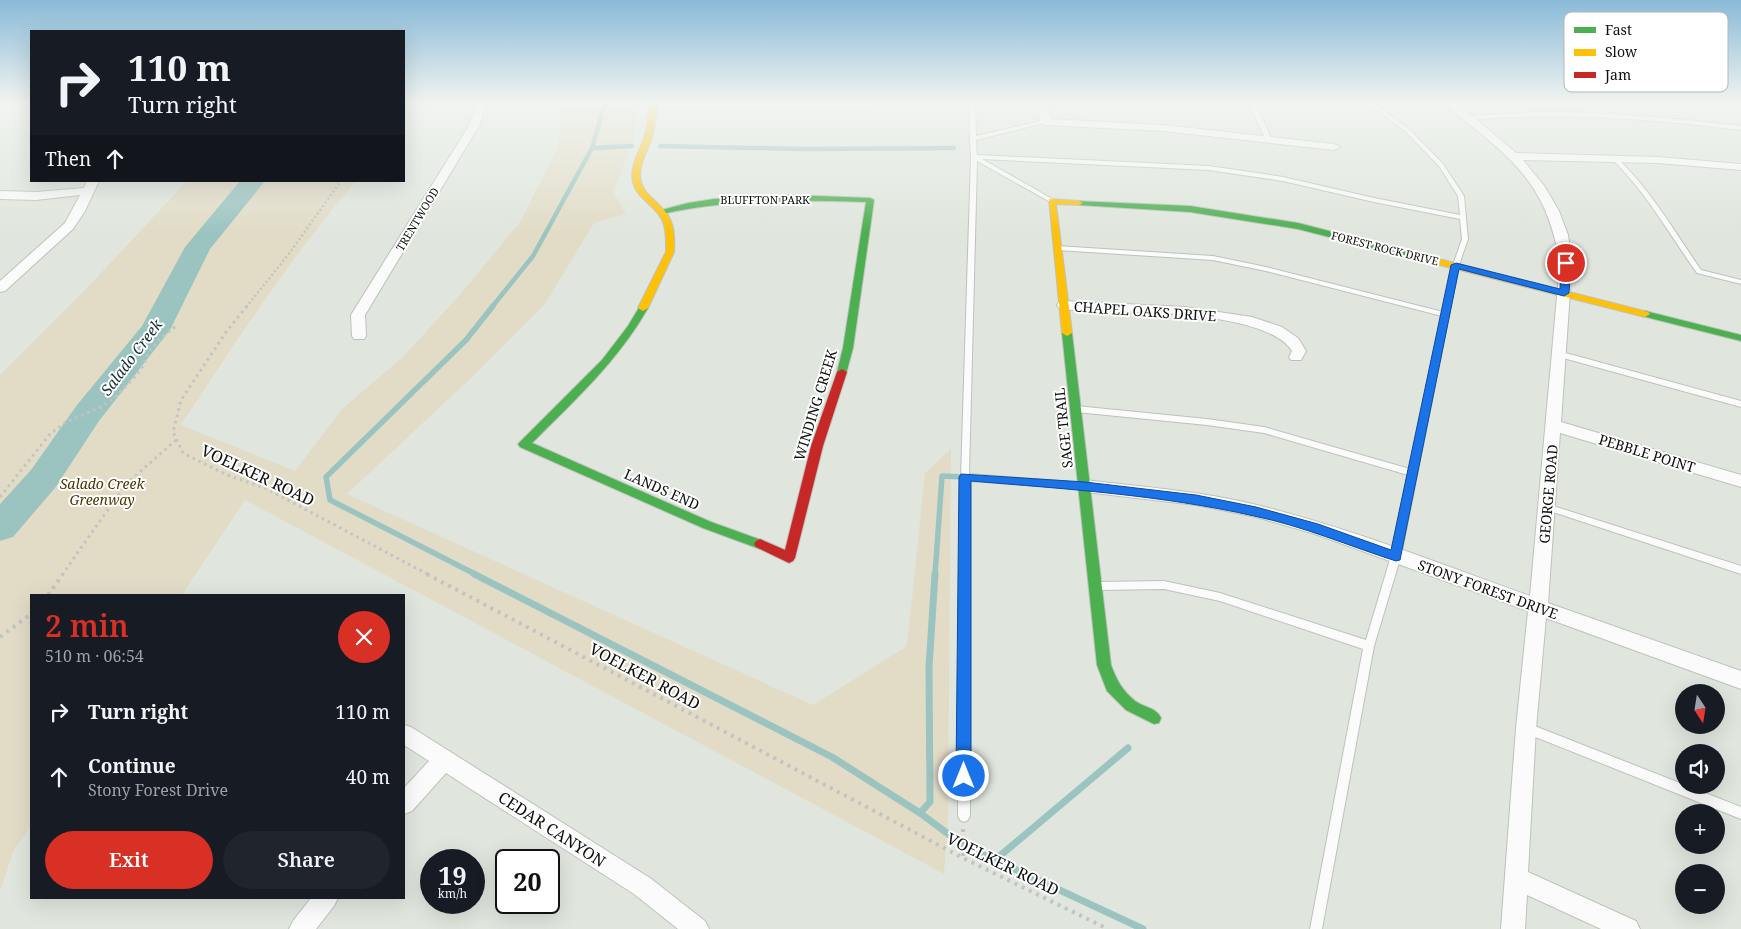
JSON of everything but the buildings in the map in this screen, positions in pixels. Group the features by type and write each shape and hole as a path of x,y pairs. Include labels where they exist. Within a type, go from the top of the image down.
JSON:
{"street":[{"name":"TRENTWOOD","path":"359,336 358,315 462,146"},
{"path":"645,146 636,169 636,181 641,195 662,211"},
{"path":"1329,146 1334,147"},
{"name":"GEORGE ROAD","path":"1502,146 1537,183 1551,205 1561,228 1566,263 1547,508 1526,728 1513,929"},
{"path":"1513,156 1614,158 1741,167"},
{"path":"0,195 36,196 91,186"},
{"path":"0,288 70,226 91,186"},
{"name":"BLUFFTON PARK","path":"662,211 694,201 715,199 870,200"},
{"name":"WINDING CREEK","path":"789,558 817,446 840,384 848,348 870,200"},
{"name":"FOREST ROCK DRIVE","path":"1052,201 1190,209 1298,226 1741,338"},
{"name":"SAGE TRAIL","path":"1052,201 1104,665 1112,688 1131,706 1154,718"},
{"name":"LANDS END","path":"662,211 667,221 671,239 670,252 635,325 618,349 524,444 707,525 760,544 789,558"},
{"name":"CHAPEL OAKS DRIVE","path":"1064,305 1170,310 1253,322 1272,328 1293,341 1299,351 1296,357"},
{"name":"PEBBLE POINT","path":"1553,425 1741,481"},
{"name":"STONY FOREST DRIVE","path":"1085,486 1196,499 1318,528 1741,680"},
{"name":"CEDAR CANYON","path":"405,735 642,886 697,929"},
{"path":"405,803 444,760"},
{"path":"1517,879 1628,929"},
{"path":"301,929 325,899"}],"lane":[{"path":"964,816 965,477 973,146"},
{"path":"1316,929 1370,646 1396,556 1456,265 1466,239 1461,196 1441,165 1422,146"},
{"path":"974,157 1209,168 1283,179 1463,218"},
{"path":"974,157 1052,201"},
{"path":"1614,158 1634,177 1658,208 1682,248 1700,272 1741,282"},
{"path":"1057,248 1213,258 1266,269 1445,315"},
{"path":"1559,354 1741,404"},
{"path":"1076,409 1207,422 1264,430 1412,473"},
{"path":"965,477 1085,486"},
{"path":"1547,508 1741,570"},
{"path":"1095,586 1164,585 1220,596 1370,646"},
{"path":"1526,728 1741,812"}],"path":[{"path":"49,594 126,484 176,440 173,432 181,400 226,332 288,255 340,182"},
{"path":"0,497 28,464 38,446 50,434 66,422 99,408 115,398 140,370 149,352 160,339 176,326"},
{"name":"VOELKER ROAD","path":"176,440 183,453 227,475 265,488 962,858 1108,929"},
{"path":"0,637 30,615"},
{"path":"962,858 964,816"}],"green space":[{"name":"Salado Creek Greenway","path":"631,146 613,192 626,214 594,223 545,304 471,378 347,494 813,705 907,646 925,473 951,449 948,818 944,874 245,500 183,594 30,594 30,826 13,852 0,891 0,375 86,289 186,182 355,182 287,269 243,331 181,425 295,471 342,409 404,356 463,291 520,222 558,147"}],"waterway":[{"path":"592,148 625,146"},
{"path":"677,146 806,149 954,148"},
{"path":"492,307 533,256 592,148"},
{"name":"Salado Creek","path":"0,527 43,479 88,413 155,330 198,247 252,182"},
{"path":"477,575 330,500 326,477 466,340 493,306"},
{"path":"935,575 942,476 965,477"},
{"path":"474,574 832,757 920,813"},
{"path":"920,813 930,802 929,667 935,574"},
{"path":"995,860 1128,748"},
{"path":"920,813 963,845 995,860"},
{"path":"995,860 1143,929"}],"traffic: fast":[{"path":"662,211 688,205 740,199 870,200 848,348 842,372"},
{"path":"1079,203 1190,209 1298,226 1423,258"},
{"path":"643,308 633,327 620,345 590,380 524,444 707,525 760,544"},
{"path":"1645,314 1741,338"},
{"path":"1067,333 1104,665 1112,687 1131,706 1154,718"}],"traffic: slow":[{"path":"643,308 670,252 670,230 667,220 661,211 641,191 637,182 638,164 644,146"},
{"path":"1067,333 1052,201 1079,203"},
{"path":"1423,258 1645,314"}],"traffic: jam":[{"path":"760,544 789,558 817,446 842,372"}],"route":[{"path":"964,776 965,477 1085,486 1196,499 1318,528 1396,556 1456,265 1564,293 1566,263"}]}
